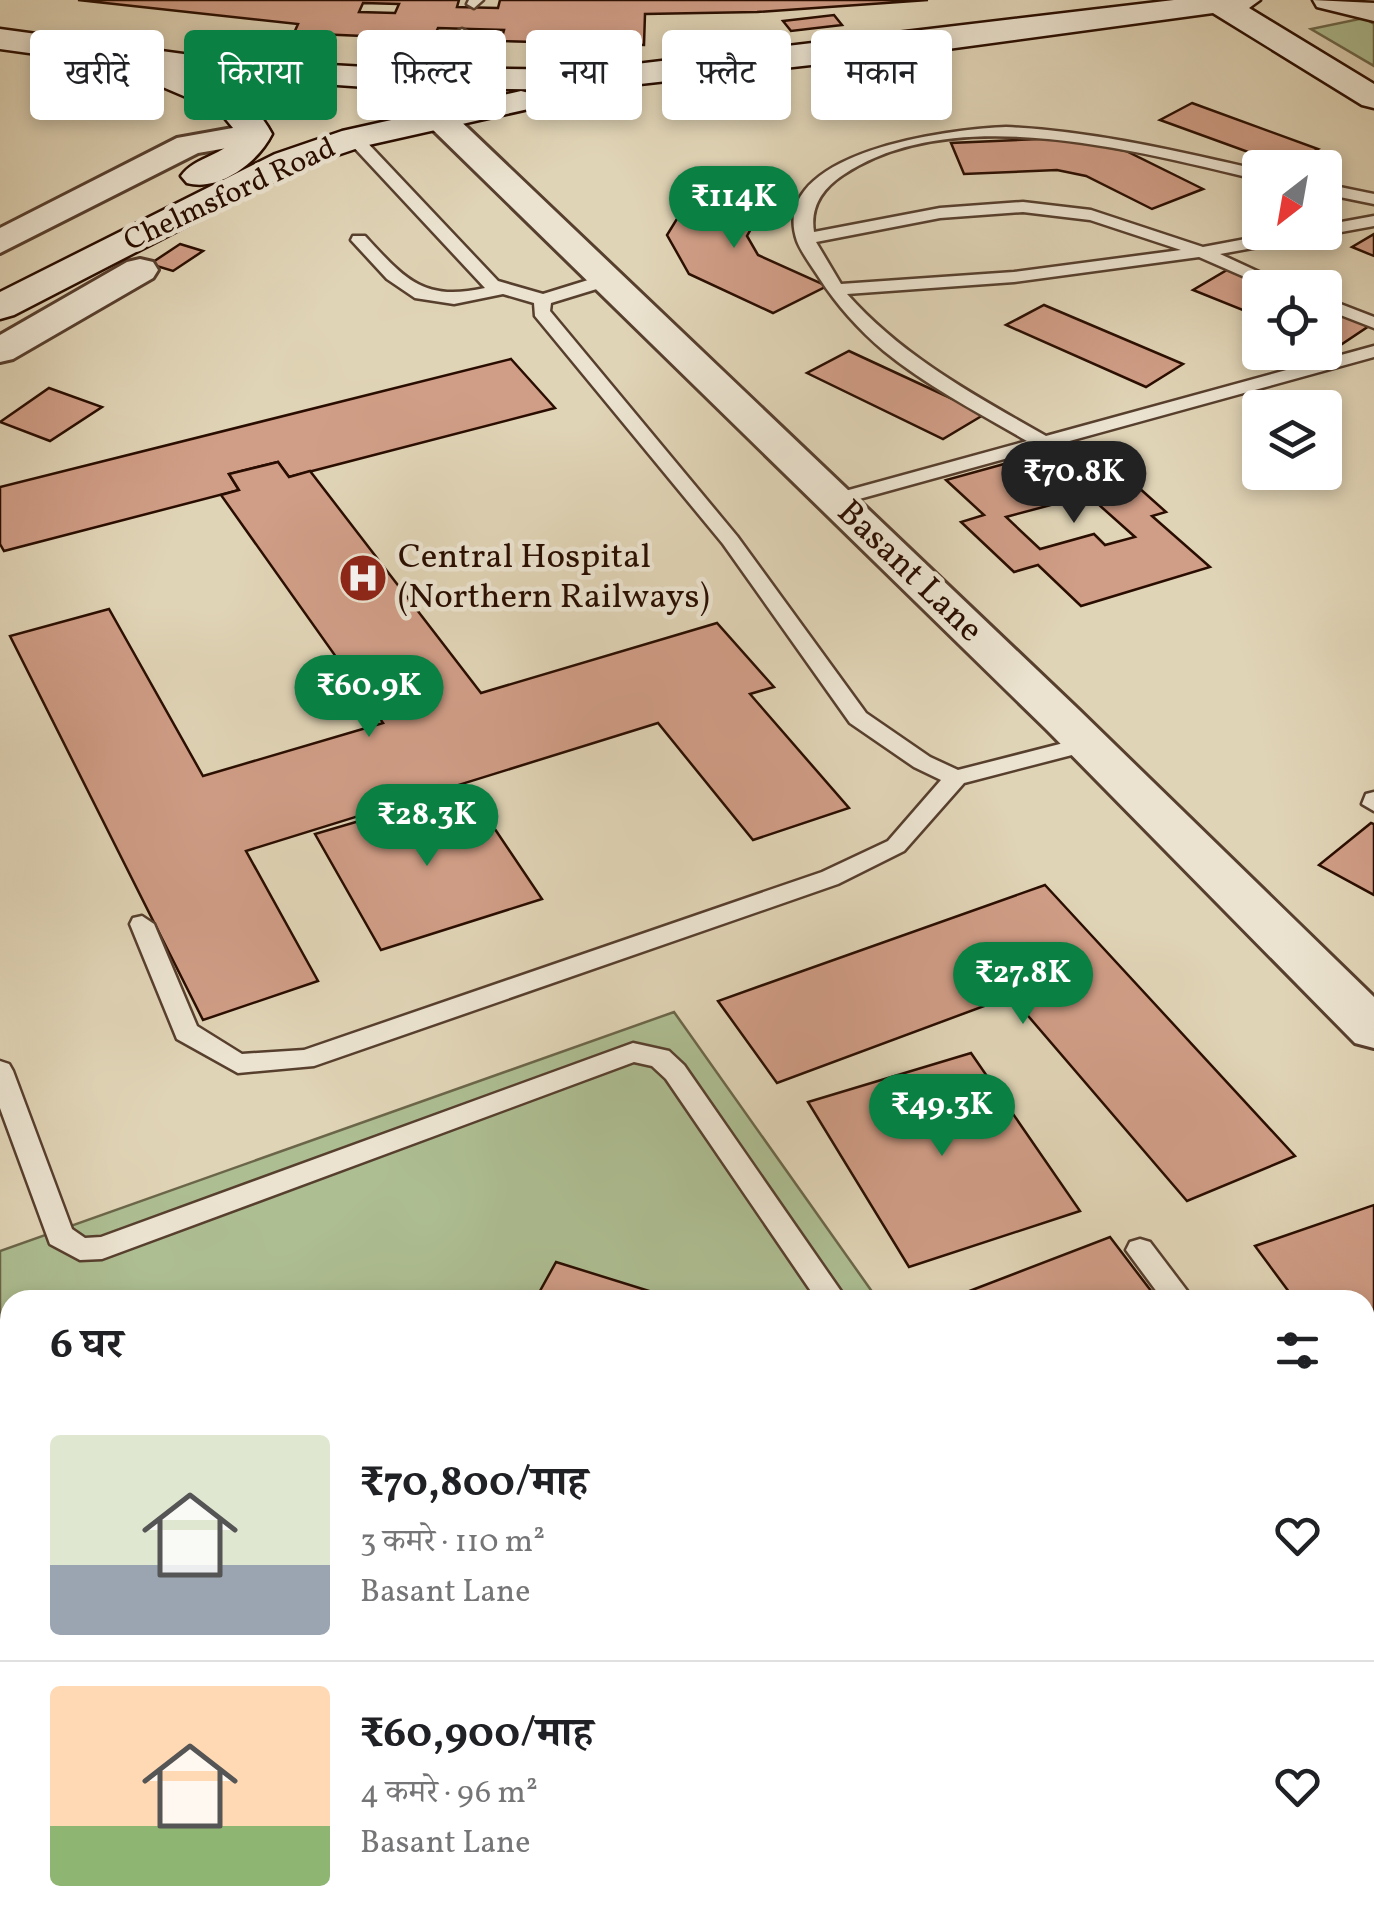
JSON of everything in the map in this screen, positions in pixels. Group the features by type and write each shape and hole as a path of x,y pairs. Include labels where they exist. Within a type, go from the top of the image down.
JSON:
{"main road":[{"path":"1328,0 1374,12"},
{"path":"642,73 1232,3 1374,98"},
{"path":"0,38 30,43"},
{"path":"164,62 220,69 357,75"},
{"name":"Chelmsford Road","path":"0,278 250,142 248,117 232,102 164,78"},
{"name":"Chelmsford Road","path":"0,308 287,162 354,138 435,120"},
{"path":"250,142 287,162"}],"street":[{"name":"Basant Lane","path":"441,120 1087,744 1374,1029"},
{"path":"0,242 189,145 250,142"},
{"path":"0,351 140,270"}],"lane":[{"path":"1046,443 914,367 865,326 834,290 804,239 802,216 820,186 840,169 872,155 949,136 1001,132 1061,134 1242,170"},
{"path":"354,138 492,285 542,300 606,280"},
{"path":"1342,192 1374,199"},
{"path":"804,239 955,211 1027,207 1104,219 1244,270"},
{"path":"1342,227 1374,221"},
{"path":"360,240 411,292 431,299 455,301 502,289"},
{"path":"834,290 1018,278 1242,246"},
{"path":"542,300 541,312 730,540 858,718 922,762 956,778"},
{"path":"1342,310 1374,323"},
{"path":"834,500 1374,351"},
{"path":"142,924 186,1032 238,1064 305,1059 830,878 896,846 956,778 1087,744"},
{"path":"0,1070 60,1236 80,1249 102,1248 633,1052 660,1058 674,1072 826,1290"},
{"path":"1140,1250 1172,1290"}],"green space":[{"path":"1364,18 1374,24 1374,66 1311,29"},
{"path":"674,1012 871,1290 0,1290 0,1251"}],"building":[{"path":"78,0 459,0 457,7 498,8 500,0 928,0 757,12 645,14 644,45 642,30 526,30 526,42 506,41 506,30 357,30 357,36 337,35 337,30 295,30 298,24","holes":["363,3 399,4 395,13 359,12"]},
{"path":"834,15 842,25 791,31 783,21"},
{"path":"1192,103 1318,149 1243,150 1160,120"},
{"path":"1062,138 1126,151 1203,189 1152,209 1086,176 1057,170 964,174 951,143"},
{"path":"696,188 769,197 747,236 758,255 827,286 773,313 689,274 667,235"},
{"path":"1374,234 1374,256 1352,247"},
{"path":"180,244 203,251 173,271 150,264"},
{"path":"1227,270 1242,276 1242,310 1193,290"},
{"path":"1044,305 1183,364 1146,387 1006,325"},
{"path":"1342,316 1369,326 1342,344"},
{"path":"849,351 985,414 943,439 807,373"},
{"path":"511,359 555,408 289,477 278,462 229,474 239,490 4,551 0,544 0,487"},
{"path":"49,388 102,407 50,441 0,422"},
{"path":"1069,446 1123,492 1138,487 1166,512 1152,516 1210,567 1081,606 1038,565 1014,572 961,522 984,515 946,480","holes":["1088,495 1135,537 1105,545 1094,534 1040,549 1006,517"]},
{"path":"278,462 289,477 310,471 481,693 717,623 774,687 750,694 849,808 753,840 658,723 246,851 318,981 203,1020 10,636 109,609 203,776 383,723 221,495 239,490 229,474"},
{"path":"468,789 542,899 381,950 315,834"},
{"path":"1374,824 1374,895 1319,865"},
{"path":"1045,885 1295,1156 1187,1201 1011,996 777,1083 718,1001"},
{"path":"971,1053 1080,1211 909,1267 808,1102"},
{"path":"1374,1205 1374,1290 1288,1290 1255,1246"},
{"path":"1110,1237 1150,1290 972,1290"},
{"path":"556,1262 646,1290 541,1290"}],"place":[{"name":"Central Hospital (Northern Railways)","path":"363,578"}]}
